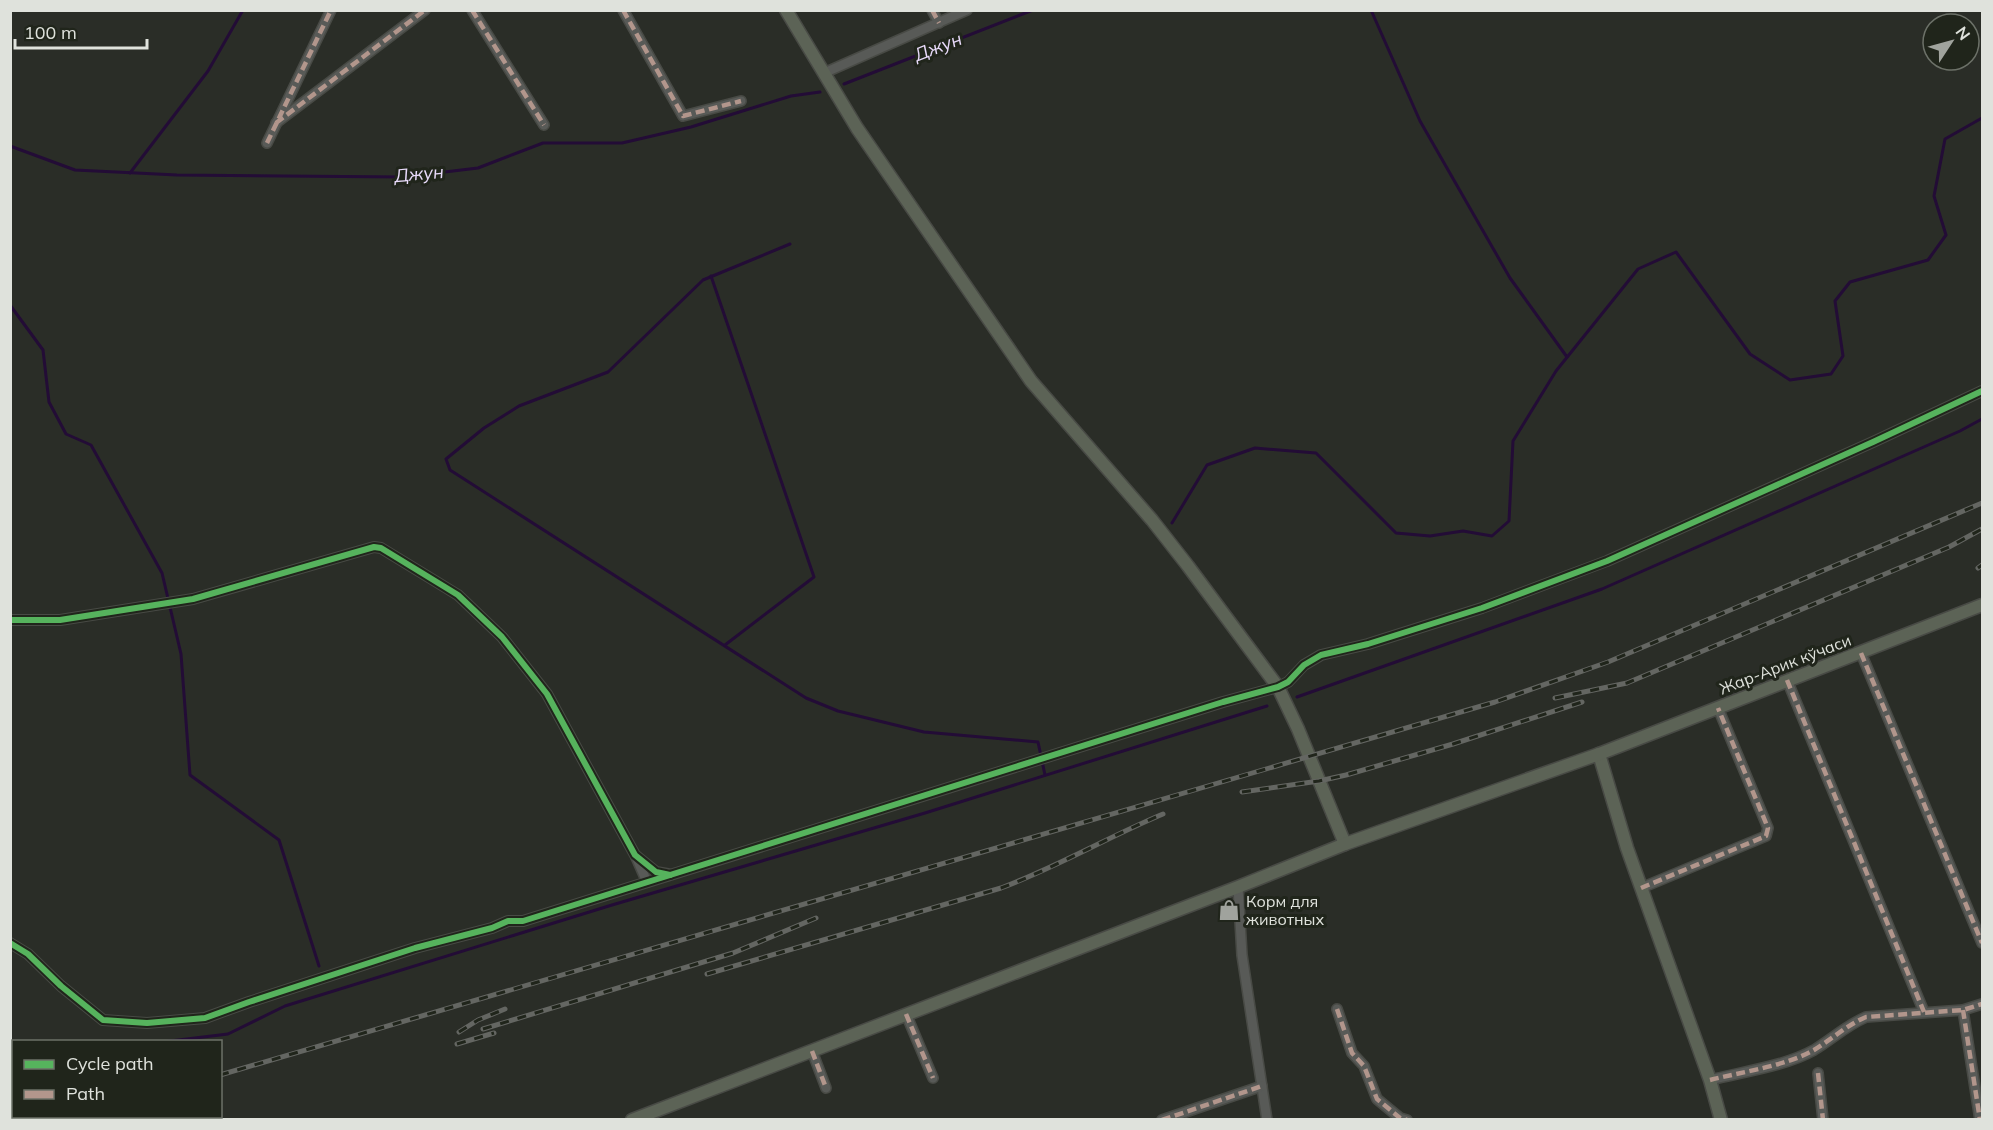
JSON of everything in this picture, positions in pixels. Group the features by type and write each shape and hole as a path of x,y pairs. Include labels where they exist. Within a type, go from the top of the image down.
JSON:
{"main road":[{"path":"786,10 857,128 1031,381 1152,520 1278,687 1298,729 1345,844"},
{"name":"Жар-Арик кўчаси","path":"632,1119 1345,844 1599,754 1982,606"},
{"path":"1599,754 1641,888 1710,1080 1721,1119"}],"street":[{"path":"267,143 331,10"},
{"path":"276,123 425,10"},
{"path":"472,10 544,125"},
{"path":"623,10 683,116 741,101"},
{"path":"932,10 939,23"},
{"path":"824,73 967,10"},
{"path":"10,943 28,954 61,986 103,1020 147,1023 205,1018 415,948 492,928 508,921 523,921 1222,702 1278,687 1288,682 1304,665 1322,655 1368,644 1482,608 1607,561 1983,391"},
{"path":"10,620 60,620 193,599 374,548 381,548 458,595 502,637 547,694 635,855 647,882"},
{"path":"1861,653 1983,943"},
{"path":"1787,680 1924,1012"},
{"path":"1641,888 1766,836 1768,832 1718,708"},
{"path":"635,855 656,872 670,875"},
{"path":"1238,887 1242,955 1267,1119"},
{"path":"1710,1080 1774,1065 1813,1050 1852,1023 1866,1017 1963,1010 1983,1004"},
{"path":"1337,1009 1352,1053 1364,1066 1377,1099 1400,1118 1407,1119"},
{"path":"1963,1010 1980,1119"},
{"path":"906,1014 933,1078"},
{"path":"812,1051 826,1088"},
{"path":"1818,1073 1823,1119"},
{"path":"1162,1119 1262,1086"}],"waterway":[{"path":"130,173 208,71 243,10"},
{"name":"Джун","path":"844,84 1033,10"},
{"path":"1371,10 1420,121 1510,278 1567,357"},
{"name":"Джун","path":"10,146 75,170 177,175 403,177 478,168 543,143 622,143 691,127 791,96 820,92"},
{"path":"1172,523 1207,465 1255,448 1316,453 1396,533 1430,536 1463,531 1492,536 1509,521 1513,441 1556,371 1638,269 1676,252 1750,354 1790,380 1831,374 1843,356 1835,301 1850,282 1928,260 1946,235 1934,196 1945,139 1982,118"},
{"path":"790,244 703,280 608,372 519,406 484,428 446,459 450,470 806,698 838,711 924,732 1038,742 1045,775"},
{"path":"711,276 814,577 725,645"},
{"path":"10,305 43,350 49,402 66,434 91,445 162,573 181,654 190,775 279,840 319,966"},
{"path":"1297,697 1602,589 1960,431 1982,419"},
{"path":"178,1040 228,1034 285,1006 612,905 925,813 1267,706"}],"railway":[{"path":"222,1074 1495,702 1608,662 1982,503"},
{"path":"1555,698 1627,683 1949,547 1982,529"},
{"path":"1978,568 1982,565"},
{"path":"1242,792 1346,775 1453,744 1582,702"},
{"path":"707,974 1001,888 1163,814"},
{"path":"483,1029 733,953 816,918"},
{"path":"459,1032 478,1020 505,1009"},
{"path":"457,1044 494,1033"},
{"path":"67,1120 72,1118"},
{"path":"89,1120 94,1118"}],"marked path":[{"path":"267,143 331,10"},
{"path":"276,123 425,10"},
{"path":"472,10 544,125"},
{"path":"623,10 683,116 741,101"},
{"path":"932,10 939,23"},
{"path":"1861,653 1982,943"},
{"path":"1787,680 1924,1012"},
{"path":"1641,888 1766,836 1768,828 1718,708"},
{"path":"1710,1080 1803,1056 1866,1017 1963,1010 1982,1004"},
{"path":"1337,1009 1352,1053 1364,1066 1377,1099 1400,1118 1407,1120"},
{"path":"1963,1010 1980,1120"},
{"path":"906,1014 933,1078"},
{"path":"812,1051 826,1088"},
{"path":"1818,1073 1823,1120"},
{"path":"1162,1120 1262,1086"}],"cycle path":[{"path":"10,943 28,954 61,986 103,1020 147,1023 205,1018 415,948 492,928 508,921 523,921 1223,702 1278,687 1288,682 1304,665 1321,655 1368,644 1482,608 1607,561 1982,391"},
{"path":"10,620 60,620 193,599 374,547 381,548 458,595 502,637 547,694 635,855 656,872 670,875"}],"place":[{"name":"Корм для животных","path":"1229,910"}]}
